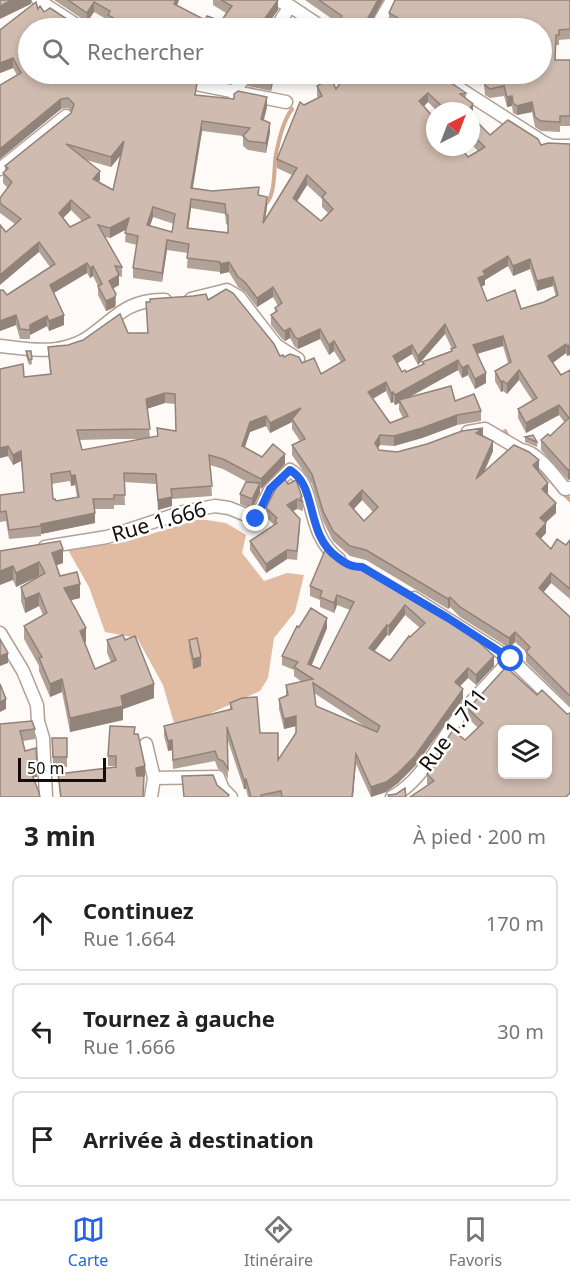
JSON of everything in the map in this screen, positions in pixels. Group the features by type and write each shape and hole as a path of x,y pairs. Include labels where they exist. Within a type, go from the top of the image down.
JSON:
{"street":[{"path":"38,0 66,18"},
{"path":"277,0 308,18"},
{"path":"382,18 392,0"},
{"path":"282,18 290,6"},
{"path":"195,84 286,102"},
{"path":"233,93 240,84"},
{"path":"453,84 543,142 552,146 570,146"},
{"path":"0,169 66,116"},
{"path":"0,346 54,350 67,347 80,342 129,306 140,301 193,298 227,290 238,297 276,345 298,359"},
{"path":"460,434 485,429 521,450 527,450 546,466 568,490"},
{"name":"Rue 1.666","path":"30,549 107,537 183,513 215,506 229,508 256,519 270,489 290,470 298,475 306,488 319,537 328,551 351,567"},
{"path":"400,590 511,659 570,716"},
{"path":"0,633 23,671 37,705 34,722 43,738 46,797"},
{"name":"Rue 1.711","path":"392,797 416,779 446,739 458,718 511,659"},
{"path":"146,744 154,778 151,797"},
{"path":"154,778 218,777 223,789 231,797"}],"shaded area":[{"path":"200,519 226,523 246,535 242,553 264,581 287,573 304,575 295,612 274,638 268,678 260,691 207,715 174,723 163,685 137,638 105,632 89,587 68,550 125,542"}],"building":[{"path":"0,0 12,0 0,6"},
{"path":"68,0 176,0 174,4 201,18 113,18 108,15 110,11 94,2 87,13"},
{"path":"221,0 278,0 265,18 223,18 232,6"},
{"path":"319,0 378,0 368,18 341,18 342,16"},
{"path":"395,0 570,0 570,29 559,30 559,35 556,35 555,60 570,60 570,116 560,116 560,122 541,121 535,117 532,102 517,106 513,103 512,96 507,97 504,86 490,89 485,85 552,84 552,18 398,18 389,13"},
{"path":"36,2 38,9 40,6 44,12 50,8 65,18 18,18 18,67 13,58 0,63 0,30"},
{"path":"18,75 18,84 197,84 195,95 234,99 234,94 238,91 267,97 261,119 270,123 266,143 248,141 243,136 250,128 202,121 191,188 212,191 259,187 258,195 267,197 263,223 297,168 277,159 300,102 304,105 322,96 317,86 320,84 334,84 336,89 340,84 453,84 466,93 460,94 470,102 438,102 428,93 419,101 426,109 426,156 480,156 480,150 485,147 480,142 480,125 490,135 508,120 538,139 541,145 570,144 570,345 566,344 548,356 561,375 570,370 570,469 568,470 541,440 548,434 550,436 569,418 559,405 526,423 518,409 537,398 519,370 507,384 501,382 495,371 511,362 503,336 473,345 486,373 475,379 468,365 462,368 458,360 395,395 391,393 386,382 368,392 390,423 408,416 399,400 451,386 455,401 474,394 481,411 457,415 394,436 380,435 375,443 379,450 397,452 462,431 483,428 476,433 493,441 476,479 514,445 539,460 533,465 548,483 542,489 556,503 540,518 546,523 536,534 551,549 557,539 566,545 570,540 570,589 551,573 539,588 570,617 570,696 526,652 530,647 515,632 509,638 460,607 450,597 448,599 366,550 350,546 333,531 323,511 312,474 292,445 305,439 292,419 301,408 270,423 266,416 250,422 242,446 262,457 273,444 285,454 261,479 223,459 209,455 212,486 171,489 172,497 158,500 156,474 124,473 125,495 114,495 114,499 93,499 95,513 41,524 41,526 9,530 6,511 0,512 0,495 24,492 21,451 13,455 8,446 0,448 0,369 23,364 24,377 51,374 48,347 68,345 83,340 120,314 128,333 148,333 146,302 150,302 150,299 206,294 208,300 226,289 233,293 274,344 280,356 290,354 299,357 302,363 314,358 321,374 345,360 334,341 329,345 320,329 298,339 290,328 285,331 282,329 271,315 282,303 273,287 257,298 245,282 238,277 229,262 220,264 220,262 187,258 189,244 167,240 162,273 133,268 138,236 125,233 129,218 110,228 98,225 122,267 115,266 119,275 109,281 116,294 115,297 106,301 98,286 102,284 93,266 90,268 87,263 50,285 64,315 49,321 47,316 30,325 30,330 20,329 16,315 0,321 0,290 7,295 55,264 39,242 0,275 0,225 6,232 21,219 0,203 0,198 12,182 3,173 8,168 5,166 71,113 74,104 68,98 61,99 0,149 0,85","holes":["124,141 113,190 93,179 100,171 66,144 111,157","307,175 326,193 322,197 333,209 321,221 293,198","191,199 225,204 228,215 228,233 187,228","71,200 90,217 70,227 59,213","153,207 175,214 172,232 147,225","508,256 513,266 530,259 537,281 553,277 558,295 521,309 515,290 487,301 478,278 485,275 483,271","445,324 456,347 451,349 452,351 422,362 424,364 402,372 393,356 412,345 418,356","165,393 175,394 176,431 157,428 158,436 82,450 77,430 150,429 146,399","70,471 71,476 75,475 79,497 56,501 53,499 51,474","362,490 378,507 364,521 349,504"]},
{"path":"26,351 31,351 32,359 29,360"},
{"path":"533,435 537,442 525,437"},
{"path":"284,478 288,484 296,480 303,502 297,499 287,505 300,519 297,551 287,550 266,564 250,541 277,523 275,520 277,518 266,508 277,486"},
{"path":"246,482 260,483 252,499 240,494"},
{"path":"60,541 63,549 52,553 60,576 77,572 80,584 64,588 86,628 80,631 95,669 116,660 107,640 123,635 125,640 135,636 154,684 121,696 123,706 70,718 62,679 50,684 39,658 42,657 24,626 47,613 39,593 25,599 21,587 45,573 39,562 16,573 13,566 0,571 0,551"},
{"path":"326,548 342,560 360,565 444,616 451,623 482,641 480,643 494,656 476,675 468,668 455,682 463,689 415,756 386,782 371,787 356,754 352,797 282,797 281,791 261,795 262,797 251,797 227,727 228,769 223,761 218,759 215,751 173,760 172,740 168,741 164,726 232,709 230,703 242,698 257,697 260,733 278,733 278,760 296,733 296,716 284,719 279,699 288,695 286,685 313,679 294,667 298,662 282,656 297,626 299,627 311,608 327,618 308,664 320,669 354,602 337,595 334,603 320,597 322,591 310,586","holes":["405,605 425,623 409,636 390,661 369,648","313,683 380,726 377,732 316,706"]},
{"path":"197,638 201,657 193,659 189,640"},
{"path":"0,639 8,653 0,656"},
{"path":"506,667 537,695 542,690 567,714 570,713 570,793 566,797 410,797 434,781 427,774 433,768 429,765 453,730 465,740 483,723 468,709"},
{"path":"0,684 6,699 0,702"},
{"path":"32,721 35,729 20,731 25,751 36,748 37,766 29,768 40,797 0,797 0,724"},
{"path":"110,726 135,727 134,734 138,734 145,766 136,768 137,776 144,776 143,797 61,797 58,774 116,767 116,756 108,756"},
{"path":"52,738 67,738 67,757 53,757"},
{"path":"213,775 217,785 229,795 228,797 184,797 182,776"},
{"path":"405,788 406,797 389,797 388,795 396,794"}],"waterway":[{"path":"263,207 271,196 278,143 292,109"},
{"path":"505,431 509,439"},
{"path":"537,467 570,500"}],"route":[{"path":"256,519 270,489 290,470 298,475 306,488 312,518 319,537 328,551 351,567 362,567 511,659"}]}
